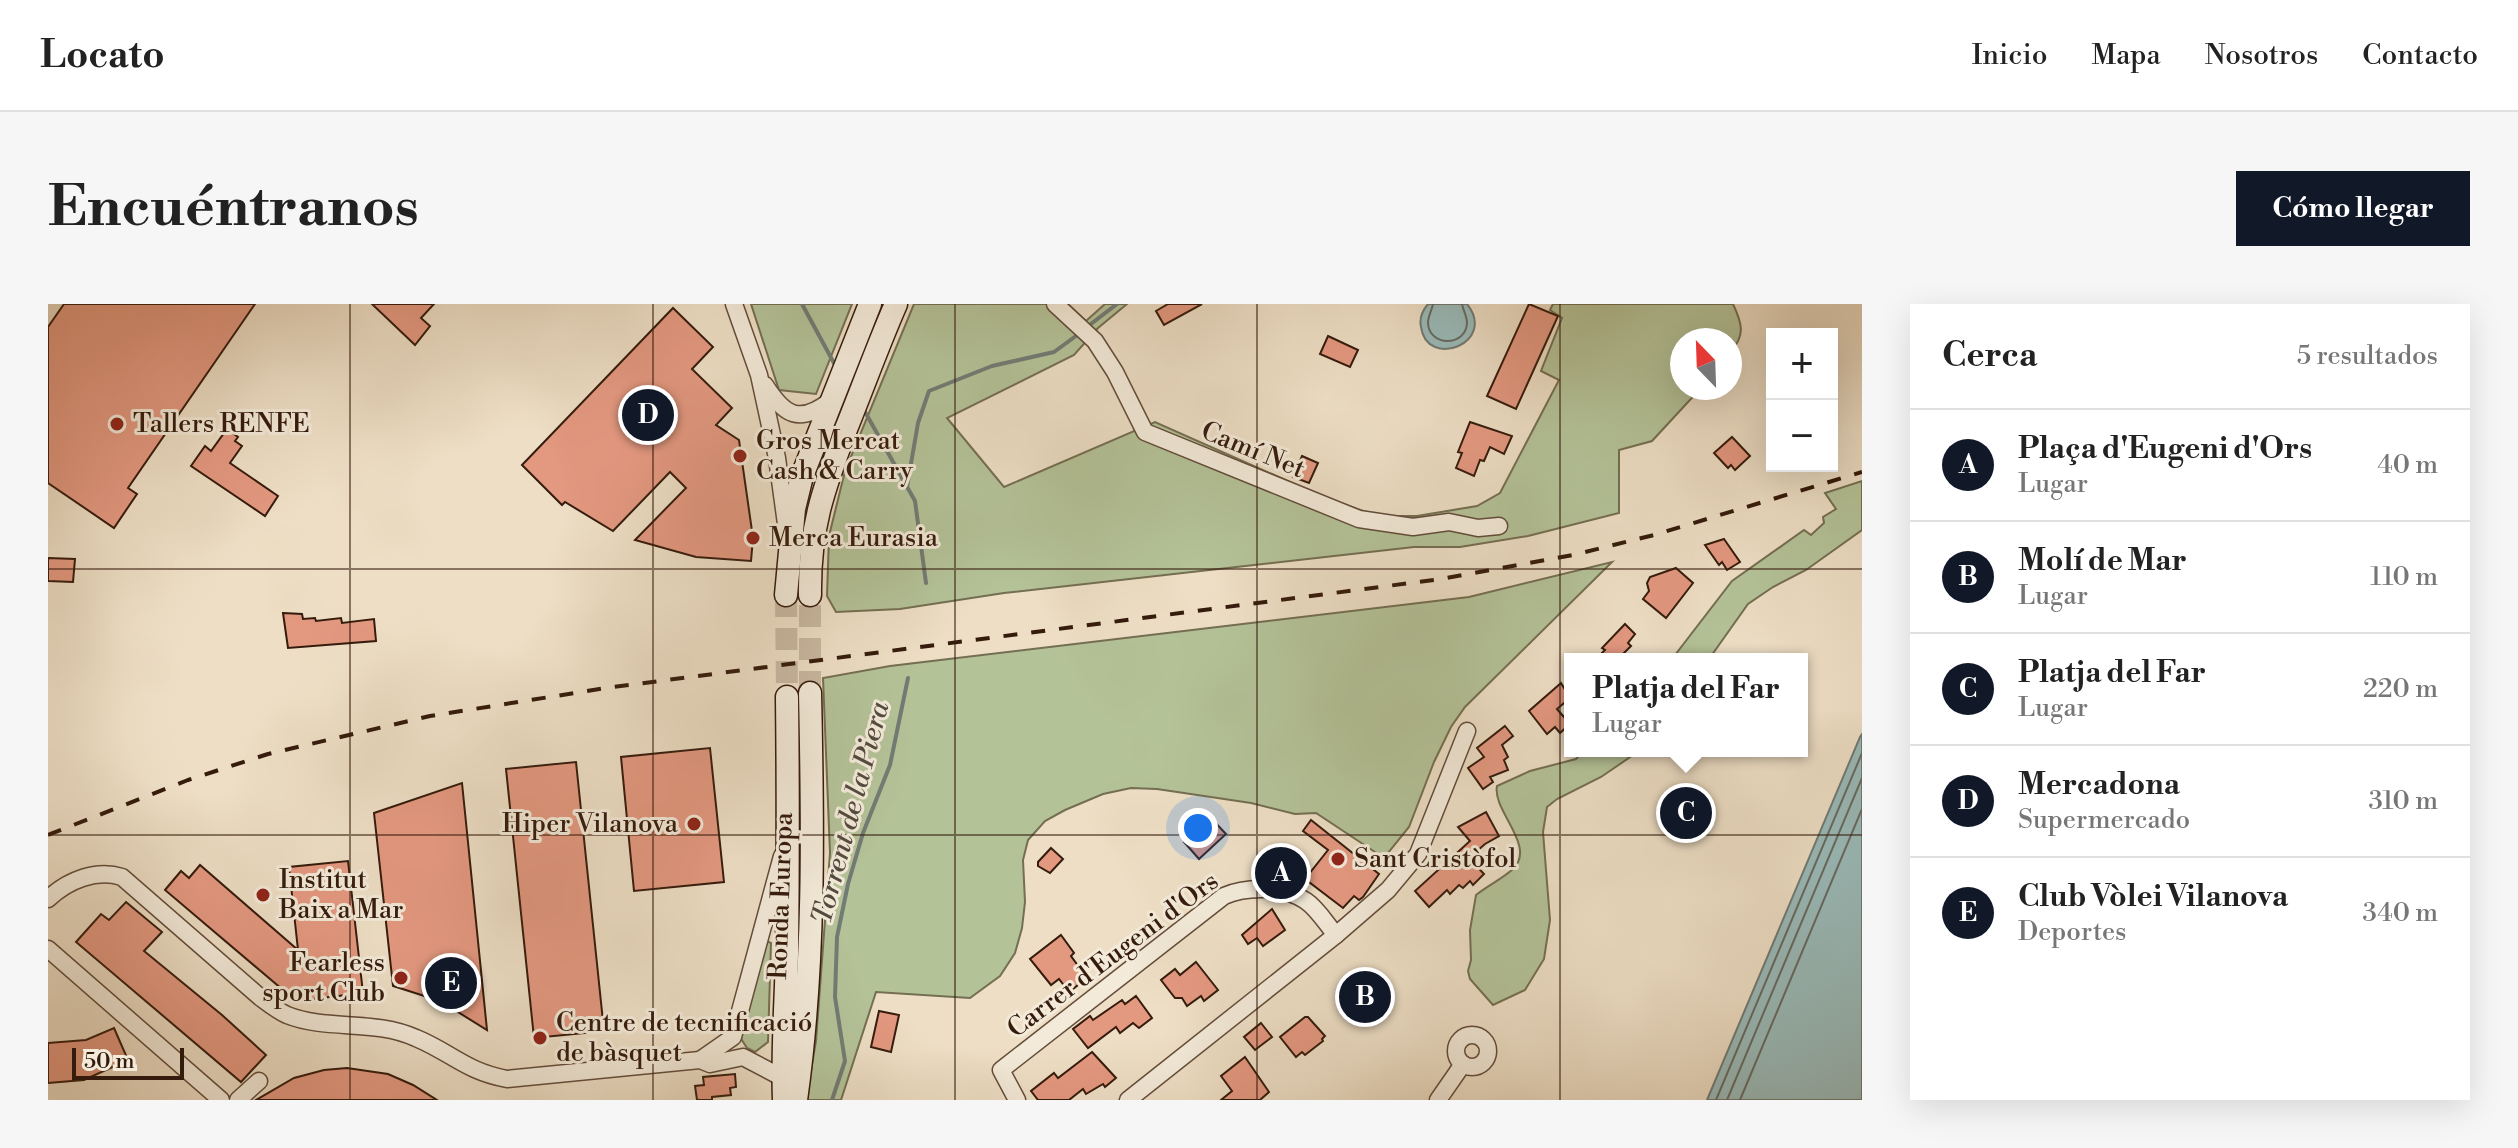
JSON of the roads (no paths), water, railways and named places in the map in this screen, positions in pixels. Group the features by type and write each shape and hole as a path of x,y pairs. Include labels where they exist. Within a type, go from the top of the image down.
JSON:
{"street":[{"path":"734,304 759,375 777,458 789,542"},
{"path":"786,595 789,542 802,476 870,304"},
{"path":"810,595 809,559 815,517 870,363 896,304"},
{"name":"Camí Net","path":"1055,304 1095,341 1115,372 1145,432 1359,519 1413,527 1449,522 1478,528 1499,526"},
{"path":"759,375 779,407 794,414 819,409 832,399"},
{"name":"Ronda Europa","path":"784,1100 781,1077 786,999 789,831 798,695 812,805 806,1027 796,1100"},
{"path":"1128,1100 1388,890 1418,854 1467,731"},
{"path":"700,1060 733,1037 789,831"},
{"path":"48,899 59,888 86,877 105,872 122,877 261,998 285,1014 303,1020 377,1026 396,1031 417,1038 485,1075 507,1079 700,1060 710,1064 743,1057"},
{"name":"Carrer d'Eugeni d'Ors","path":"1017,1100 1001,1070 1224,896 1236,891 1262,889 1296,897 1307,902 1336,935"},
{"path":"48,949 221,1100"},
{"path":"733,1037 743,1057 781,1077"},
{"path":"1438,1100 1463,1064"},
{"path":"238,1100 259,1081"}],"water":[{"path":"1428,304 1467,304 1474,318 1474,330 1468,340 1446,349 1435,347 1426,340 1420,321"},
{"path":"1862,734 1862,1100 1707,1100 1860,737"}],"waterway":[{"name":"Torrent de la Piera","path":"802,304 835,365"},
{"path":"1087,327 1117,304"},
{"path":"907,487 918,423 929,391 992,366 1054,352 1080,333"},
{"name":"Torrent de la Piera","path":"864,410 915,501 926,583"},
{"name":"Torrent de la Piera","path":"832,1100 845,1061 835,997 837,937 863,833 890,765 908,678"}],"tunnel":[{"path":"786,595 787,697"},
{"path":"810,595 810,693"}],"railway":[{"path":"48,835 188,780 268,754 430,716 606,688 1441,579 1573,555 1654,535 1862,472"}],"place":[{"name":"Mercadona","path":"648,415"},
{"name":"Tallers RENFE","path":"117,424"},
{"name":"Gros Mercat Cash & Carry","path":"740,456"},
{"name":"Merca Eurasia","path":"753,538"},
{"name":"Platja del Far","path":"1686,813"},
{"name":"Hiper Vilanova","path":"694,824"},
{"name":"Sant Cristòfol","path":"1338,859"},
{"name":"Plaça d'Eugeni d'Ors","path":"1281,873"},
{"name":"Institut Baix a Mar","path":"263,895"},
{"name":"Fearless sport Club","path":"401,978"},
{"name":"Club Vòlei Vilanova","path":"451,983"},
{"name":"Molí de Mar","path":"1365,997"},
{"name":"Centre de tecnificació de bàsquet","path":"540,1038"}]}
